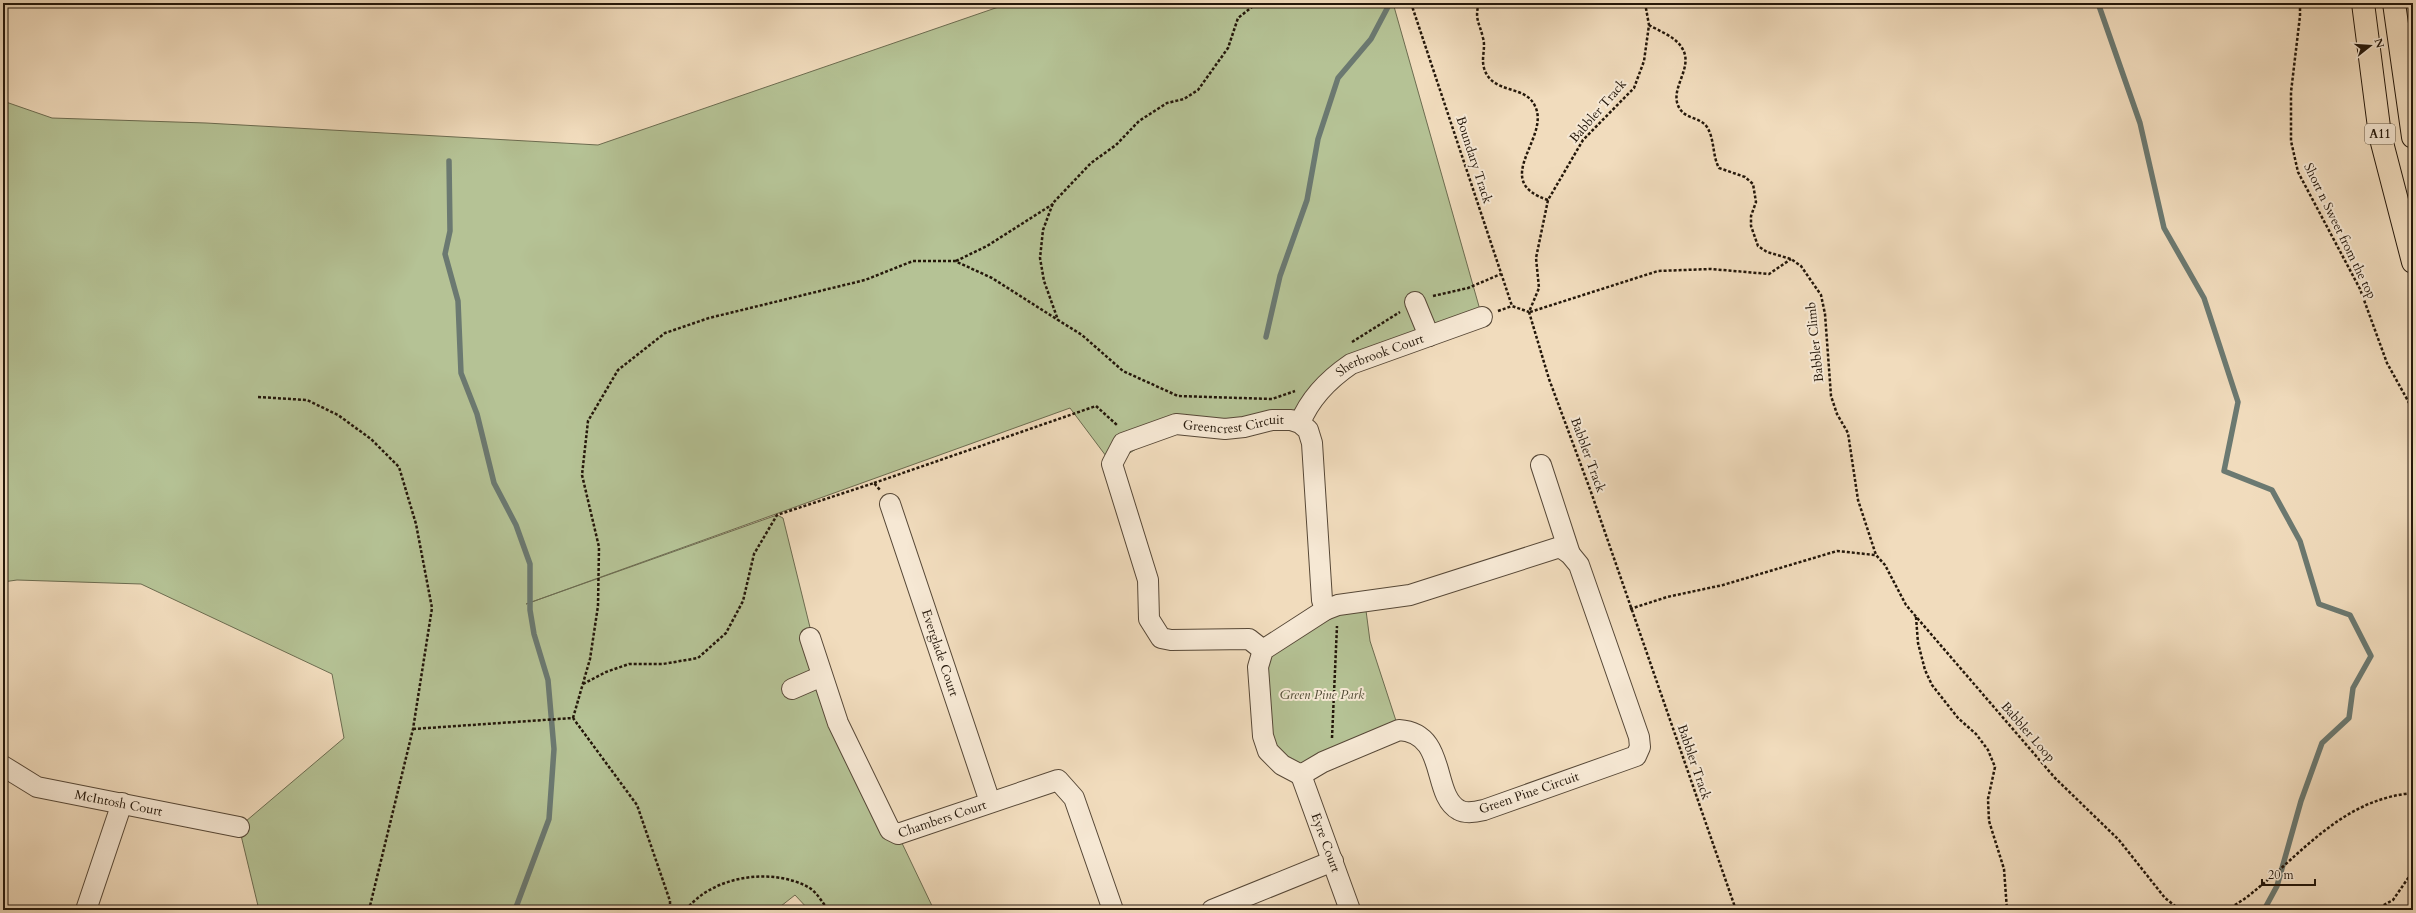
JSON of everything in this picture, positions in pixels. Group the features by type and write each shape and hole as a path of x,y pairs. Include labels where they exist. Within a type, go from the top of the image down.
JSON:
{"main road":[{"name":"A11","path":"2363,3 2380,135 2413,262"},
{"name":"A11","path":"2394,3 2413,137"}],"street":[{"path":"1415,302 1430,336"},
{"name":"Sherbrook Court","path":"1300,423 1305,410 1332,377 1351,364 1482,317"},
{"name":"Greencrest Circuit","path":"1264,650 1249,639 1171,640 1161,638 1155,631 1149,619 1148,580 1112,464 1123,443 1176,424 1225,429 1244,427 1272,420 1291,420 1300,423 1308,430 1312,443 1322,600 1331,607"},
{"name":"Green Pine Circuit","path":"1301,776 1331,759 1398,730 1410,731 1428,745 1451,803 1460,811 1471,812 1484,810 1636,756 1640,747 1639,737 1579,565 1570,554 1541,465"},
{"name":"Everglade Court","path":"890,504 990,802"},
{"path":"1301,776 1282,765 1268,751 1263,736 1258,667 1264,650 1331,607 1410,595 1560,547 1570,554"},
{"name":"Chambers Court","path":"810,638 822,676 849,749 890,830 898,834 1058,780 1074,798 1113,910"},
{"path":"792,689 822,676"},
{"name":"McIntosh Court","path":"3,766 37,787 239,827"},
{"name":"Eyre Court","path":"1301,776 1350,910"},
{"path":"86,910 122,803"},
{"path":"1212,910 1333,861"}],"path":[{"path":"955,261 987,246 1053,204 1091,163 1116,145 1139,122 1167,103 1184,99 1198,90 1228,48 1238,18 1257,3"},
{"name":"Boundary Track","path":"1411,3 1512,306 1529,312"},
{"path":"1479,3 1477,12 1478,28 1483,37 1482,58 1484,69 1489,79 1509,91 1521,92 1530,98 1536,107 1538,115 1535,131 1523,161 1522,177 1525,184 1536,196 1548,200"},
{"path":"1646,3 1649,25 1673,39 1682,47 1686,56 1686,67 1676,93 1679,109 1689,117 1700,119 1707,127 1712,137 1715,161 1719,168 1745,177 1753,184 1756,202 1751,216 1751,226 1758,246 1767,252 1792,259"},
{"name":"Short n Sweet from the top","path":"2300,3 2300,16 2291,92 2291,142 2298,172 2360,289 2387,363 2413,410"},
{"name":"Babbler Track","path":"1649,25 1644,61 1634,88 1583,140 1548,200 1536,258 1539,288 1529,312 1549,379 1591,492 1630,609 1736,910"},
{"path":"1053,204 1043,230 1040,258 1044,281 1058,320"},
{"path":"1529,312 1658,271 1711,269 1769,274 1792,259"},
{"name":"Babbler Climb","path":"1792,259 1801,266 1820,295 1825,314 1831,396 1837,414 1848,433 1858,500 1876,555"},
{"path":"573,718 590,659 598,606 599,547 582,475 588,421 618,370 665,333 709,318 865,280 913,261 955,261 992,278 1082,335 1123,371 1178,396 1272,400 1297,391"},
{"path":"1351,343 1415,302 1444,292 1468,288 1501,274"},
{"path":"258,397 307,400 338,415 371,439 399,467 416,524 432,608 413,729 368,910"},
{"path":"582,685 606,672 629,664 663,664 698,658 726,633 743,600 754,554 777,516 1096,406 1132,440"},
{"path":"874,483 890,504"},
{"path":"1630,609 1667,597 1723,585 1837,551 1876,555"},
{"name":"Babbler Loop","path":"1876,555 1885,565 1906,605 2054,778 2118,840 2165,898 2180,910"},
{"path":"1331,607 1331,759"},
{"path":"1916,616 1918,643 1925,670 1932,685 1958,718 1976,734 1988,750 1994,767 1988,799 1989,821 2004,869 2007,910"},
{"path":"413,729 573,718"},
{"path":"573,718 637,805 670,901 670,910"},
{"path":"2226,910 2243,902 2321,832 2369,802 2397,794 2413,793"},
{"path":"2375,910 2393,900 2413,871"},
{"path":"686,910 701,895 731,880 781,877 809,887 828,910"}],"green space":[{"path":"1010,3 1393,3 1482,317 1351,364 1291,420 1176,424 1112,464 1070,408 526,604 777,515 783,518 822,676 934,910 809,910 795,895 776,910 259,910 239,827 344,738 332,674 141,584 17,580 3,582 3,101 52,118 206,123 598,145"},
{"name":"Green Pine Park","path":"1365,603 1370,641 1399,730 1301,775 1268,751 1263,650 1302,623"}],"waterway":[{"path":"1266,337 1280,276 1307,200 1318,139 1338,78 1371,39 1390,3"},
{"path":"2098,3 2140,123 2164,228 2204,298 2238,402 2224,471 2272,490 2300,541 2319,604 2350,615 2371,656 2353,688 2349,718 2322,743 2301,801 2277,886 2264,910"},
{"path":"449,161 450,231 445,254 458,301 461,373 477,414 494,483 516,525 530,564 530,610 534,634 548,680 554,749 549,819 515,910"}]}
